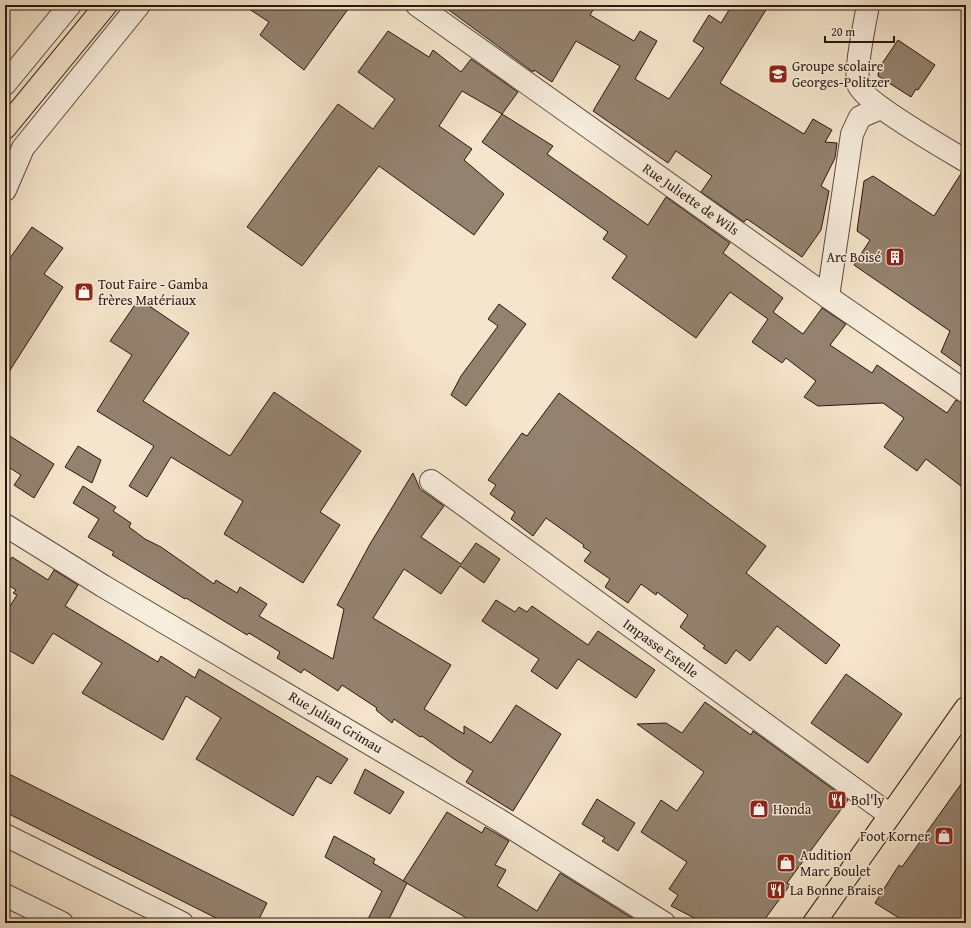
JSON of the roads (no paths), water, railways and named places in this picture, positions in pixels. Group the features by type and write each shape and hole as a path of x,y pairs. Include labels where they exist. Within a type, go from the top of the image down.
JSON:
{"main road":[{"path":"5,128 106,5"},
{"path":"814,923 966,708"}],"street":[{"path":"26,102 5,84 70,5"},
{"path":"5,190 23,148 139,5"},
{"name":"Rue Juliette de Wils","path":"417,5 828,297 966,392"},
{"path":"868,5 859,59 858,84 865,95 881,108 966,161"},
{"path":"828,297 852,134 860,117 881,108"},
{"name":"Impasse Estelle","path":"431,481 890,815"},
{"name":"Rue Julian Grimau","path":"5,525 103,586 499,820 664,923"},
{"path":"5,835 182,923"},
{"path":"5,895 62,923"}],"place":[{"name":"Groupe scolaire Georges-Politzer","path":"778,74"},
{"name":"Arc Boisé","path":"895,257"},
{"name":"Tout Faire - Gamba frères Matériaux","path":"84,292"},
{"name":"Bol'ly","path":"837,800"},
{"name":"Honda","path":"759,809"},
{"name":"Foot Korner","path":"944,836"},
{"name":"Audition Marc Boulet","path":"786,863"},
{"name":"La Bonne Braise","path":"776,890"}]}
